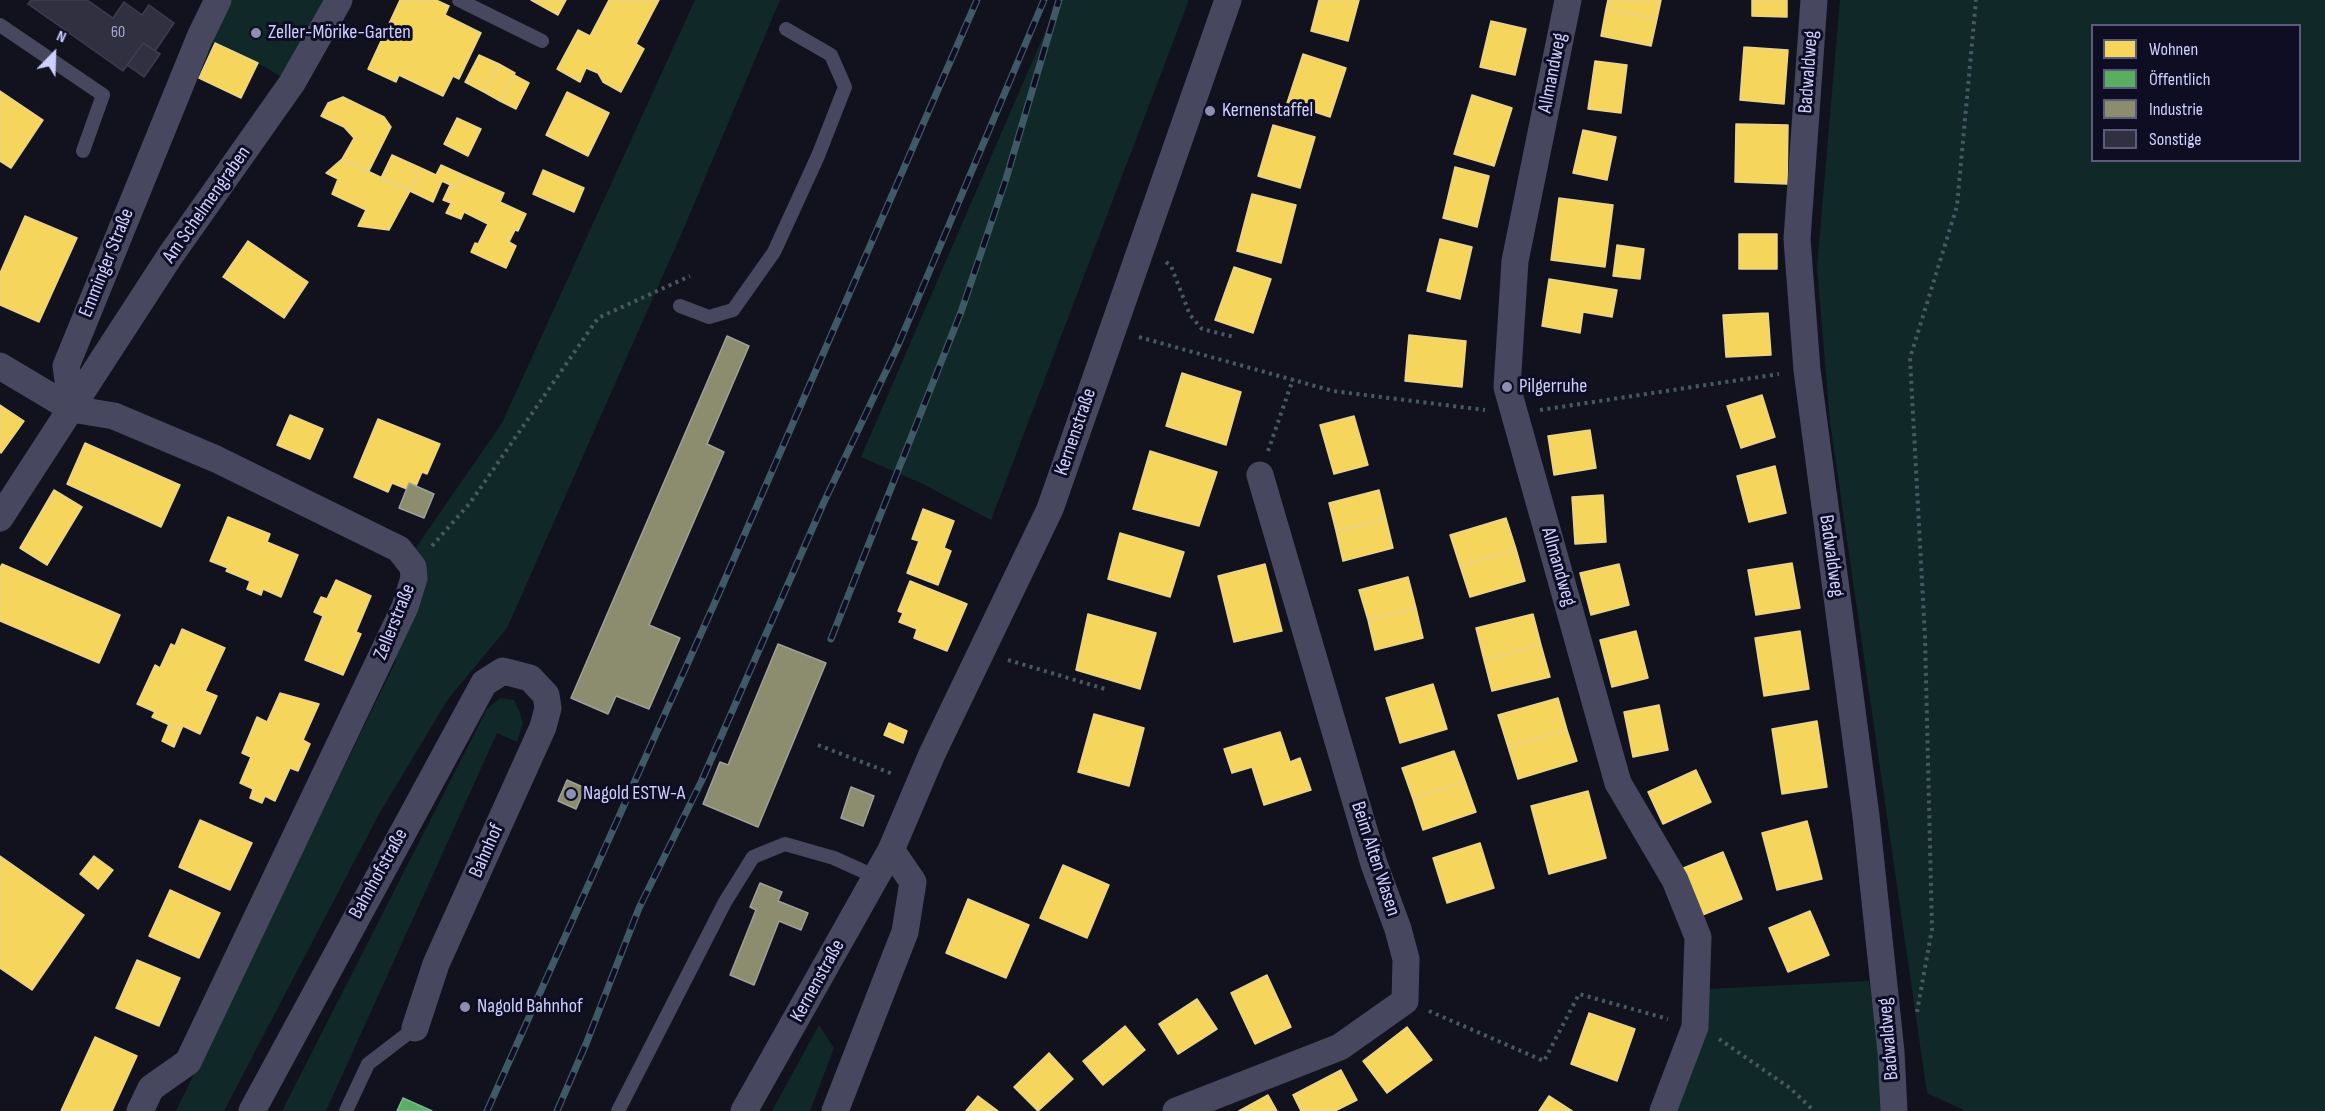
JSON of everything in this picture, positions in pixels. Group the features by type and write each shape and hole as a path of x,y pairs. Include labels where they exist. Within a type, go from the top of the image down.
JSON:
{"street":[{"name":"Emminger Straße","path":"72,409 66,366 200,37 218,0"},
{"name":"Am Schelmengraben","path":"72,409 170,256 292,83 339,0"},
{"name":"Kernenstraße","path":"744,1111 891,850 932,754 1050,509 1228,0"},
{"name":"Allmandweg","path":"1568,0 1515,261 1507,387 1618,783 1676,880 1698,937 1695,1027 1663,1111"},
{"name":"Badwaldweg","path":"1814,0 1797,238 1807,370 1866,816 1891,1052 1894,1111"},
{"name":"Zellerstraße","path":"0,366 72,409 114,416 216,459 399,549 413,567 414,578 405,607 188,1062 151,1088 140,1111"},
{"path":"0,518 72,409"},
{"name":"Beim Alten Wasen","path":"1260,474 1374,864 1404,950 1406,959 1405,1001"},
{"name":"Bahnhofstraße","path":"252,1111 484,683 502,671 530,678"},
{"name":"Bahnhof","path":"415,1028 436,964 543,727 548,708 546,695 530,678"},
{"path":"835,1111 906,932 913,882 891,850"},
{"path":"1176,1111 1340,1047 1405,1001"}],"lane":[{"path":"459,0 542,41"},
{"path":"0,25 103,95 83,151"},
{"path":"680,306 709,317 732,310 774,252 818,156 845,87 831,55 786,29"},
{"path":"618,1111 725,902 753,857 785,844 834,858 876,877"},
{"path":"346,1111 368,1064 415,1028"}],"path":[{"path":"1916,1020 1932,928 1926,660 1910,358 1957,206 1976,0"},
{"path":"1142,243 1171,266 1190,315 1202,329 1234,337"},
{"path":"413,567 470,503 598,318 690,276"},
{"path":"1112,329 1333,391 1515,414 1807,370"},
{"path":"1260,474 1293,379"},
{"path":"981,652 1105,689"},
{"path":"818,745 898,775"},
{"path":"1405,1001 1544,1061 1579,994 1713,1034 1790,1089 1814,1111"}],"green space":[{"path":"218,0 339,0 292,83 265,67 200,37"},
{"path":"695,0 780,0 683,230 507,628 448,699 379,814 224,1111 176,1111 395,663 417,546 502,423"},
{"path":"1059,0 1189,0 991,520 923,484 861,457"},
{"path":"1840,0 2325,0 2325,1111 1966,1111 1927,1093 1830,422 1817,267"},
{"path":"500,698 514,700 520,713 523,723 517,742 497,733 326,1111 282,1111 487,709"},
{"path":"1869,981 1879,1053 1880,1111 1676,1111 1708,989"},
{"path":"819,1025 834,1048 810,1111 772,1111"}],"building: Wohnen":[{"path":"400,0 436,0 449,6 445,15 481,33 459,79 453,76 443,96 399,75 396,82 368,69"},
{"path":"531,0 566,0 558,15"},
{"path":"609,0 659,0 636,44 644,49 621,92 603,82 598,73 586,68 580,82 557,69 578,30 590,36"},
{"path":"1319,0 1359,0 1348,41 1311,31"},
{"path":"1608,0 1661,0 1657,19 1606,9"},
{"path":"1752,0 1787,0 1787,17 1752,16"},
{"path":"1606,9 1657,19 1651,46 1601,36"},
{"path":"1491,21 1526,29 1515,75 1480,67"},
{"path":"215,43 258,63 241,98 199,78"},
{"path":"1744,47 1788,50 1784,104 1740,100"},
{"path":"1303,54 1346,68 1330,117 1287,103"},
{"path":"479,55 499,64 484,92 465,82"},
{"path":"1595,61 1627,65 1621,113 1588,109"},
{"path":"499,64 515,73 500,101 484,92"},
{"path":"514,75 529,83 516,109 500,101"},
{"path":"0,91 43,120 11,168 0,161"},
{"path":"567,92 609,113 588,156 546,135"},
{"path":"1472,95 1512,108 1494,166 1454,154"},
{"path":"343,97 384,117 391,127 369,171 342,159 354,138 344,127 321,116 328,103"},
{"path":"457,118 481,129 468,156 444,144"},
{"path":"1736,124 1788,125 1787,184 1735,182"},
{"path":"1273,125 1315,137 1300,188 1258,176"},
{"path":"1583,130 1616,137 1607,180 1573,173"},
{"path":"392,155 421,168 410,191 381,178"},
{"path":"342,159 410,191 389,230 358,226 366,210 332,194 338,179 326,173"},
{"path":"441,165 463,175 457,188 442,181 433,202 410,191 421,168 436,175"},
{"path":"1455,167 1489,176 1477,227 1443,218"},
{"path":"543,170 584,188 574,212 533,194"},
{"path":"463,175 504,193 500,202 526,214 518,231 515,230 509,242 516,246 506,268 471,252 475,243 478,244 488,224 464,212 461,219 446,213 451,203 443,200 450,185 457,188"},
{"path":"1252,194 1296,205 1281,263 1237,251"},
{"path":"1559,198 1613,205 1605,267 1551,260"},
{"path":"25,216 77,238 39,322 0,305 0,273"},
{"path":"1739,234 1777,234 1777,269 1739,269"},
{"path":"1440,239 1472,247 1460,299 1427,291"},
{"path":"248,241 308,282 284,318 223,277"},
{"path":"1617,245 1644,249 1640,279 1613,276"},
{"path":"1234,267 1271,279 1253,333 1215,320"},
{"path":"1549,279 1617,290 1612,317 1583,312 1580,333 1542,326"},
{"path":"1768,313 1771,355 1726,357 1723,315"},
{"path":"1409,335 1466,341 1462,387 1405,381"},
{"path":"1182,373 1241,392 1226,445 1166,426"},
{"path":"1762,395 1775,437 1741,448 1727,406"},
{"path":"0,405 24,421 1,453 0,452"},
{"path":"290,415 323,429 310,459 277,445"},
{"path":"1354,416 1368,465 1334,474 1320,425"},
{"path":"378,419 440,444 427,474 422,472 416,486 409,483 407,489 392,483 388,492 354,477"},
{"path":"1590,430 1596,468 1554,475 1548,436"},
{"path":"85,443 180,485 161,527 67,484"},
{"path":"1150,451 1217,472 1199,526 1133,509"},
{"path":"1775,466 1786,513 1749,522 1737,476"},
{"path":"54,490 82,507 47,565 20,548"},
{"path":"1379,490 1386,519 1336,531 1329,503"},
{"path":"1603,495 1606,542 1575,544 1572,497"},
{"path":"923,509 954,521 944,548 951,551 938,585 907,573 919,541 912,539"},
{"path":"228,517 270,534 267,542 298,555 281,597 263,589 261,595 247,589 250,581 210,561"},
{"path":"1506,518 1516,549 1460,566 1450,535"},
{"path":"1386,519 1393,548 1343,561 1336,531"},
{"path":"1120,533 1184,552 1170,597 1108,579"},
{"path":"1516,549 1525,581 1470,597 1460,566"},
{"path":"1792,563 1800,608 1756,615 1748,570"},
{"path":"2,564 120,615 99,663 0,621 0,568"},
{"path":"1265,564 1282,631 1234,642 1218,576"},
{"path":"1619,564 1629,605 1591,615 1580,573"},
{"path":"1408,577 1416,608 1368,620 1359,590"},
{"path":"336,580 371,596 356,632 361,634 343,675 305,660 323,616 314,612 321,597 327,599"},
{"path":"910,581 967,604 947,651 914,638 917,629 899,622 903,613 898,611"},
{"path":"1416,608 1423,638 1375,650 1368,620"},
{"path":"1088,614 1156,633 1140,689 1076,670"},
{"path":"1533,614 1541,645 1484,660 1476,628"},
{"path":"182,629 225,648 205,691 217,696 200,734 183,726 181,730 152,717 155,712 137,704 155,665 160,668 171,644 175,646"},
{"path":"1636,631 1648,678 1612,687 1600,640"},
{"path":"1800,631 1809,689 1764,696 1755,638"},
{"path":"1541,645 1550,677 1492,691 1484,660"},
{"path":"1433,684 1447,729 1400,743 1386,698"},
{"path":"280,693 319,704 303,740 310,744 298,771 290,768 275,801 265,796 262,803 250,798 253,789 240,783 251,757 242,753 257,717 267,722"},
{"path":"1558,698 1567,730 1508,747 1498,715"},
{"path":"1659,705 1668,750 1633,757 1624,712"},
{"path":"1094,714 1144,728 1129,786 1078,772"},
{"path":"1817,721 1827,787 1782,794 1772,729"},
{"path":"889,723 907,731 903,743 884,735"},
{"path":"169,724 181,730 174,747 162,741"},
{"path":"1567,730 1577,761 1518,779 1508,747"},
{"path":"1280,732 1290,762 1300,758 1311,790 1264,805 1252,767 1232,773 1224,749"},
{"path":"1454,751 1465,781 1413,799 1402,768"},
{"path":"1696,770 1711,802 1663,824 1648,792"},
{"path":"1465,781 1476,812 1423,830 1413,799"},
{"path":"1588,791 1606,858 1549,874 1531,806"},
{"path":"200,820 252,843 230,890 179,867"},
{"path":"1807,821 1822,879 1777,890 1762,833"},
{"path":"1480,843 1494,888 1447,903 1433,858"},
{"path":"1723,852 1742,899 1700,916 1681,869"},
{"path":"0,856 84,915 32,990 0,968"},
{"path":"94,856 113,870 98,889 80,874"},
{"path":"1063,865 1109,885 1087,938 1040,918"},
{"path":"170,890 220,913 199,958 149,936"},
{"path":"968,899 1029,925 1006,978 946,953"},
{"path":"1810,911 1829,955 1788,972 1769,928"},
{"path":"137,960 180,978 159,1026 116,1008"},
{"path":"1267,975 1291,1027 1255,1044 1231,993"},
{"path":"1197,999 1217,1029 1178,1054 1159,1024"},
{"path":"1589,1013 1635,1029 1617,1081 1571,1064"},
{"path":"1125,1026 1145,1050 1103,1085 1083,1061"},
{"path":"1407,1027 1432,1060 1387,1093 1363,1061"},
{"path":"95,1037 137,1056 112,1111 61,1111"},
{"path":"1049,1053 1073,1079 1038,1111 1014,1087"},
{"path":"1341,1070 1357,1100 1335,1111 1301,1111 1293,1095"},
{"path":"1268,1095 1277,1111 1239,1111"},
{"path":"978,1096 998,1111 966,1111"},
{"path":"1549,1096 1572,1111 1539,1111"}],"building: Öffentlich":[{"path":"403,1098 432,1111 397,1111"}],"building: Industrie":[{"path":"727,336 749,346 707,444 724,452 649,625 680,638 649,709 616,696 608,714 571,698"},
{"path":"409,483 434,494 424,518 399,508"},
{"path":"778,644 826,663 758,827 703,804 720,762 728,765"},
{"name":"Nagold ESTW-A","path":"567,780 585,788 576,809 558,801"},
{"path":"851,787 874,796 863,826 841,818"},
{"path":"760,883 782,892 778,901 808,913 801,930 779,921 754,985 730,975 756,910 750,907"}],"building: Sonstige":[{"path":"31,0 87,0 113,18 124,2 142,15 149,5 174,23 155,51 143,43 123,71 28,4"},
{"path":"143,43 160,54 144,77 127,65"}],"railway":[{"path":"487,1111 716,600 977,0"},
{"path":"557,1111 639,908 702,780 824,502 897,348 1044,0"},
{"path":"831,639 961,312 1006,179 1059,0"}],"place":[{"name":"Zeller-Mörike-Garten","path":"256,33"},
{"name":"Kernenstaffel","path":"1210,111"},
{"name":"Pilgerruhe","path":"1507,387"},
{"name":"Nagold ESTW-A","path":"571,794"},
{"name":"Nagold Bahnhof","path":"465,1007"}]}
